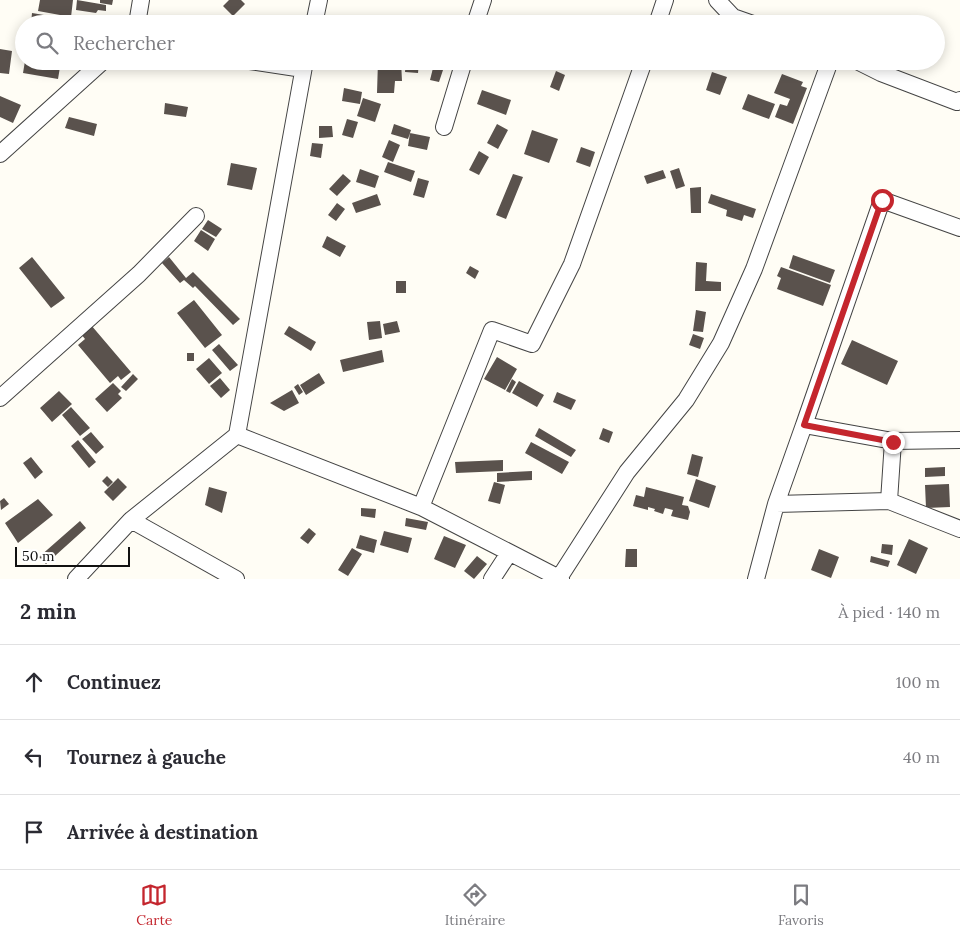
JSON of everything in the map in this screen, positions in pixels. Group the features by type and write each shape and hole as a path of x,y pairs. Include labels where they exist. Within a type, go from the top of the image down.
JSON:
{"street":[{"path":"138,15 141,0"},
{"path":"316,15 320,0"},
{"path":"478,15 483,0"},
{"path":"660,15 666,0"},
{"path":"717,0 730,15"},
{"path":"0,154 93,70"},
{"path":"76,579 131,520 237,435 303,70"},
{"path":"444,127 461,70"},
{"path":"420,507 492,330 532,344 572,264 641,70"},
{"path":"237,435 420,507 560,579 627,472 686,400 721,343 754,269 827,70"},
{"path":"875,70 957,102 960,100"},
{"path":"756,579 776,504 882,200 960,228"},
{"path":"0,398 139,274 196,216"},
{"path":"804,425 893,442 960,440"},
{"path":"889,501 893,442"},
{"path":"776,504 889,501 960,529"},
{"path":"131,520 236,579"},
{"path":"492,579 509,553"}],"building":[{"path":"40,0 73,0 71,15 38,11"},
{"path":"77,0 106,5 106,11 98,10 96,13 76,10"},
{"path":"100,0 113,0 112,5 100,3"},
{"path":"229,0 241,0 245,4 234,15 223,6"},
{"path":"0,49 12,51 9,74 0,73"},
{"path":"24,70 60,70 58,79 23,73"},
{"path":"378,70 401,70 402,81 395,81 394,93 377,93"},
{"path":"405,70 418,70 418,73 405,72"},
{"path":"432,70 443,70 439,82 430,80"},
{"path":"556,71 565,75 559,91 550,87"},
{"path":"712,72 727,77 720,95 706,90"},
{"path":"782,74 803,82 801,86 807,88 793,124 775,117 780,104 787,106 790,99 774,93"},
{"path":"344,88 362,92 360,104 342,101"},
{"path":"482,90 511,100 506,115 477,104"},
{"path":"748,94 775,104 769,119 742,109"},
{"path":"0,96 21,105 13,123 0,117"},
{"path":"363,98 381,104 375,122 357,116"},
{"path":"165,103 188,107 186,117 164,114"},
{"path":"69,117 97,124 94,136 65,128"},
{"path":"347,119 358,122 353,138 342,135"},
{"path":"394,124 411,130 408,139 391,134"},
{"path":"497,124 508,130 498,149 487,143"},
{"path":"319,126 332,126 333,137 319,138"},
{"path":"532,130 558,139 549,163 524,154"},
{"path":"410,133 430,137 427,150 408,146"},
{"path":"389,140 400,145 393,162 382,157"},
{"path":"312,143 323,144 321,158 310,156"},
{"path":"581,147 595,152 590,167 576,162"},
{"path":"479,151 489,157 479,175 469,170"},
{"path":"388,162 415,171 411,182 384,172"},
{"path":"231,163 257,168 252,190 227,185"},
{"path":"679,168 685,186 676,189 670,171"},
{"path":"360,169 379,176 375,188 356,182"},
{"path":"663,170 666,178 647,184 644,176"},
{"path":"343,174 351,181 337,196 329,189"},
{"path":"513,174 523,177 506,219 496,215"},
{"path":"418,178 429,181 424,198 413,195"},
{"path":"701,187 701,213 691,213 690,188"},
{"path":"377,194 381,205 356,213 352,203"},
{"path":"711,194 756,209 753,218 744,215 742,221 726,216 727,210 708,203"},
{"path":"337,203 345,209 336,221 328,215"},
{"path":"208,220 222,229 216,237 202,229"},
{"path":"201,230 215,239 208,251 194,241"},
{"path":"327,236 346,246 340,257 322,247"},
{"path":"793,255 835,270 830,283 789,268"},
{"path":"32,257 65,298 51,308 19,268"},
{"path":"169,257 186,278 193,272 240,319 233,325 195,286 193,288 184,280 180,283 162,263"},
{"path":"696,262 707,263 706,281 721,282 721,291 695,291"},
{"path":"470,266 479,271 475,279 466,273"},
{"path":"781,267 831,285 823,306 777,289 781,278 777,276"},
{"path":"396,281 406,281 406,293 396,293"},
{"path":"194,300 222,335 205,348 177,313"},
{"path":"696,310 706,312 703,332 693,331"},
{"path":"380,321 382,338 369,340 367,322"},
{"path":"397,321 400,332 385,335 383,324"},
{"path":"91,325 131,372 121,380 118,376 110,383 78,345 85,339 81,334"},
{"path":"289,326 316,342 311,351 284,334"},
{"path":"693,334 704,338 700,349 689,345"},
{"path":"852,340 898,361 887,385 841,364"},
{"path":"219,344 238,365 230,371 212,350"},
{"path":"382,350 384,362 343,372 340,360"},
{"path":"187,353 194,353 194,361 187,361"},
{"path":"497,357 517,369 505,390 484,379"},
{"path":"209,358 222,373 209,384 196,369"},
{"path":"319,373 325,383 306,395 300,385"},
{"path":"133,374 138,379 126,391 121,387"},
{"path":"220,378 230,390 221,398 210,386"},
{"path":"512,379 516,382 510,393 506,391"},
{"path":"519,381 544,395 537,407 512,393"},
{"path":"113,383 121,391 118,394 122,398 107,412 95,399"},
{"path":"298,384 303,392 299,395 294,387"},
{"path":"292,390 299,403 284,411 270,403"},
{"path":"59,391 72,404 52,422 40,408"},
{"path":"557,392 576,400 571,410 553,402"},
{"path":"71,407 90,428 80,436 62,415"},
{"path":"539,428 576,450 571,457 535,436"},
{"path":"603,428 613,432 609,443 599,439"},
{"path":"91,432 104,447 96,454 82,439"},
{"path":"78,440 96,462 89,468 71,446"},
{"path":"531,442 569,462 562,474 525,453"},
{"path":"692,454 703,457 698,477 687,474"},
{"path":"31,457 43,472 35,479 23,463"},
{"path":"503,460 503,471 456,473 455,462"},
{"path":"945,467 945,476 925,477 925,468"},
{"path":"532,471 532,480 497,482 497,473"},
{"path":"107,476 113,482 108,487 102,481"},
{"path":"118,478 127,487 113,501 104,492"},
{"path":"696,479 716,486 709,508 689,501"},
{"path":"494,482 505,485 500,504 488,501"},
{"path":"949,484 950,507 926,508 925,485"},
{"path":"209,487 227,492 222,513 205,505"},
{"path":"646,487 684,497 682,505 688,506 690,512 688,520 671,516 673,510 665,508 663,514 648,507 648,510 633,506 636,495 644,497"},
{"path":"4,498 9,504 1,510 0,501"},
{"path":"38,499 53,515 18,543 5,523"},
{"path":"361,508 376,509 375,518 361,516"},
{"path":"406,518 428,522 426,530 405,526"},
{"path":"80,521 86,528 46,564 39,557"},
{"path":"309,528 316,534 308,544 300,538"},
{"path":"384,531 412,538 408,553 380,545"},
{"path":"360,535 377,540 374,553 356,548"},
{"path":"444,536 466,545 455,568 434,559"},
{"path":"909,539 928,548 916,574 897,565"},
{"path":"882,544 893,545 892,555 881,553"},
{"path":"352,548 362,554 348,576 338,570"},
{"path":"626,549 637,549 637,567 625,567"},
{"path":"819,549 839,557 831,578 811,570"},
{"path":"477,556 487,564 474,579 464,571"},
{"path":"871,556 890,561 888,567 870,562"}],"route":[{"path":"882,200 804,425 893,442"}]}
